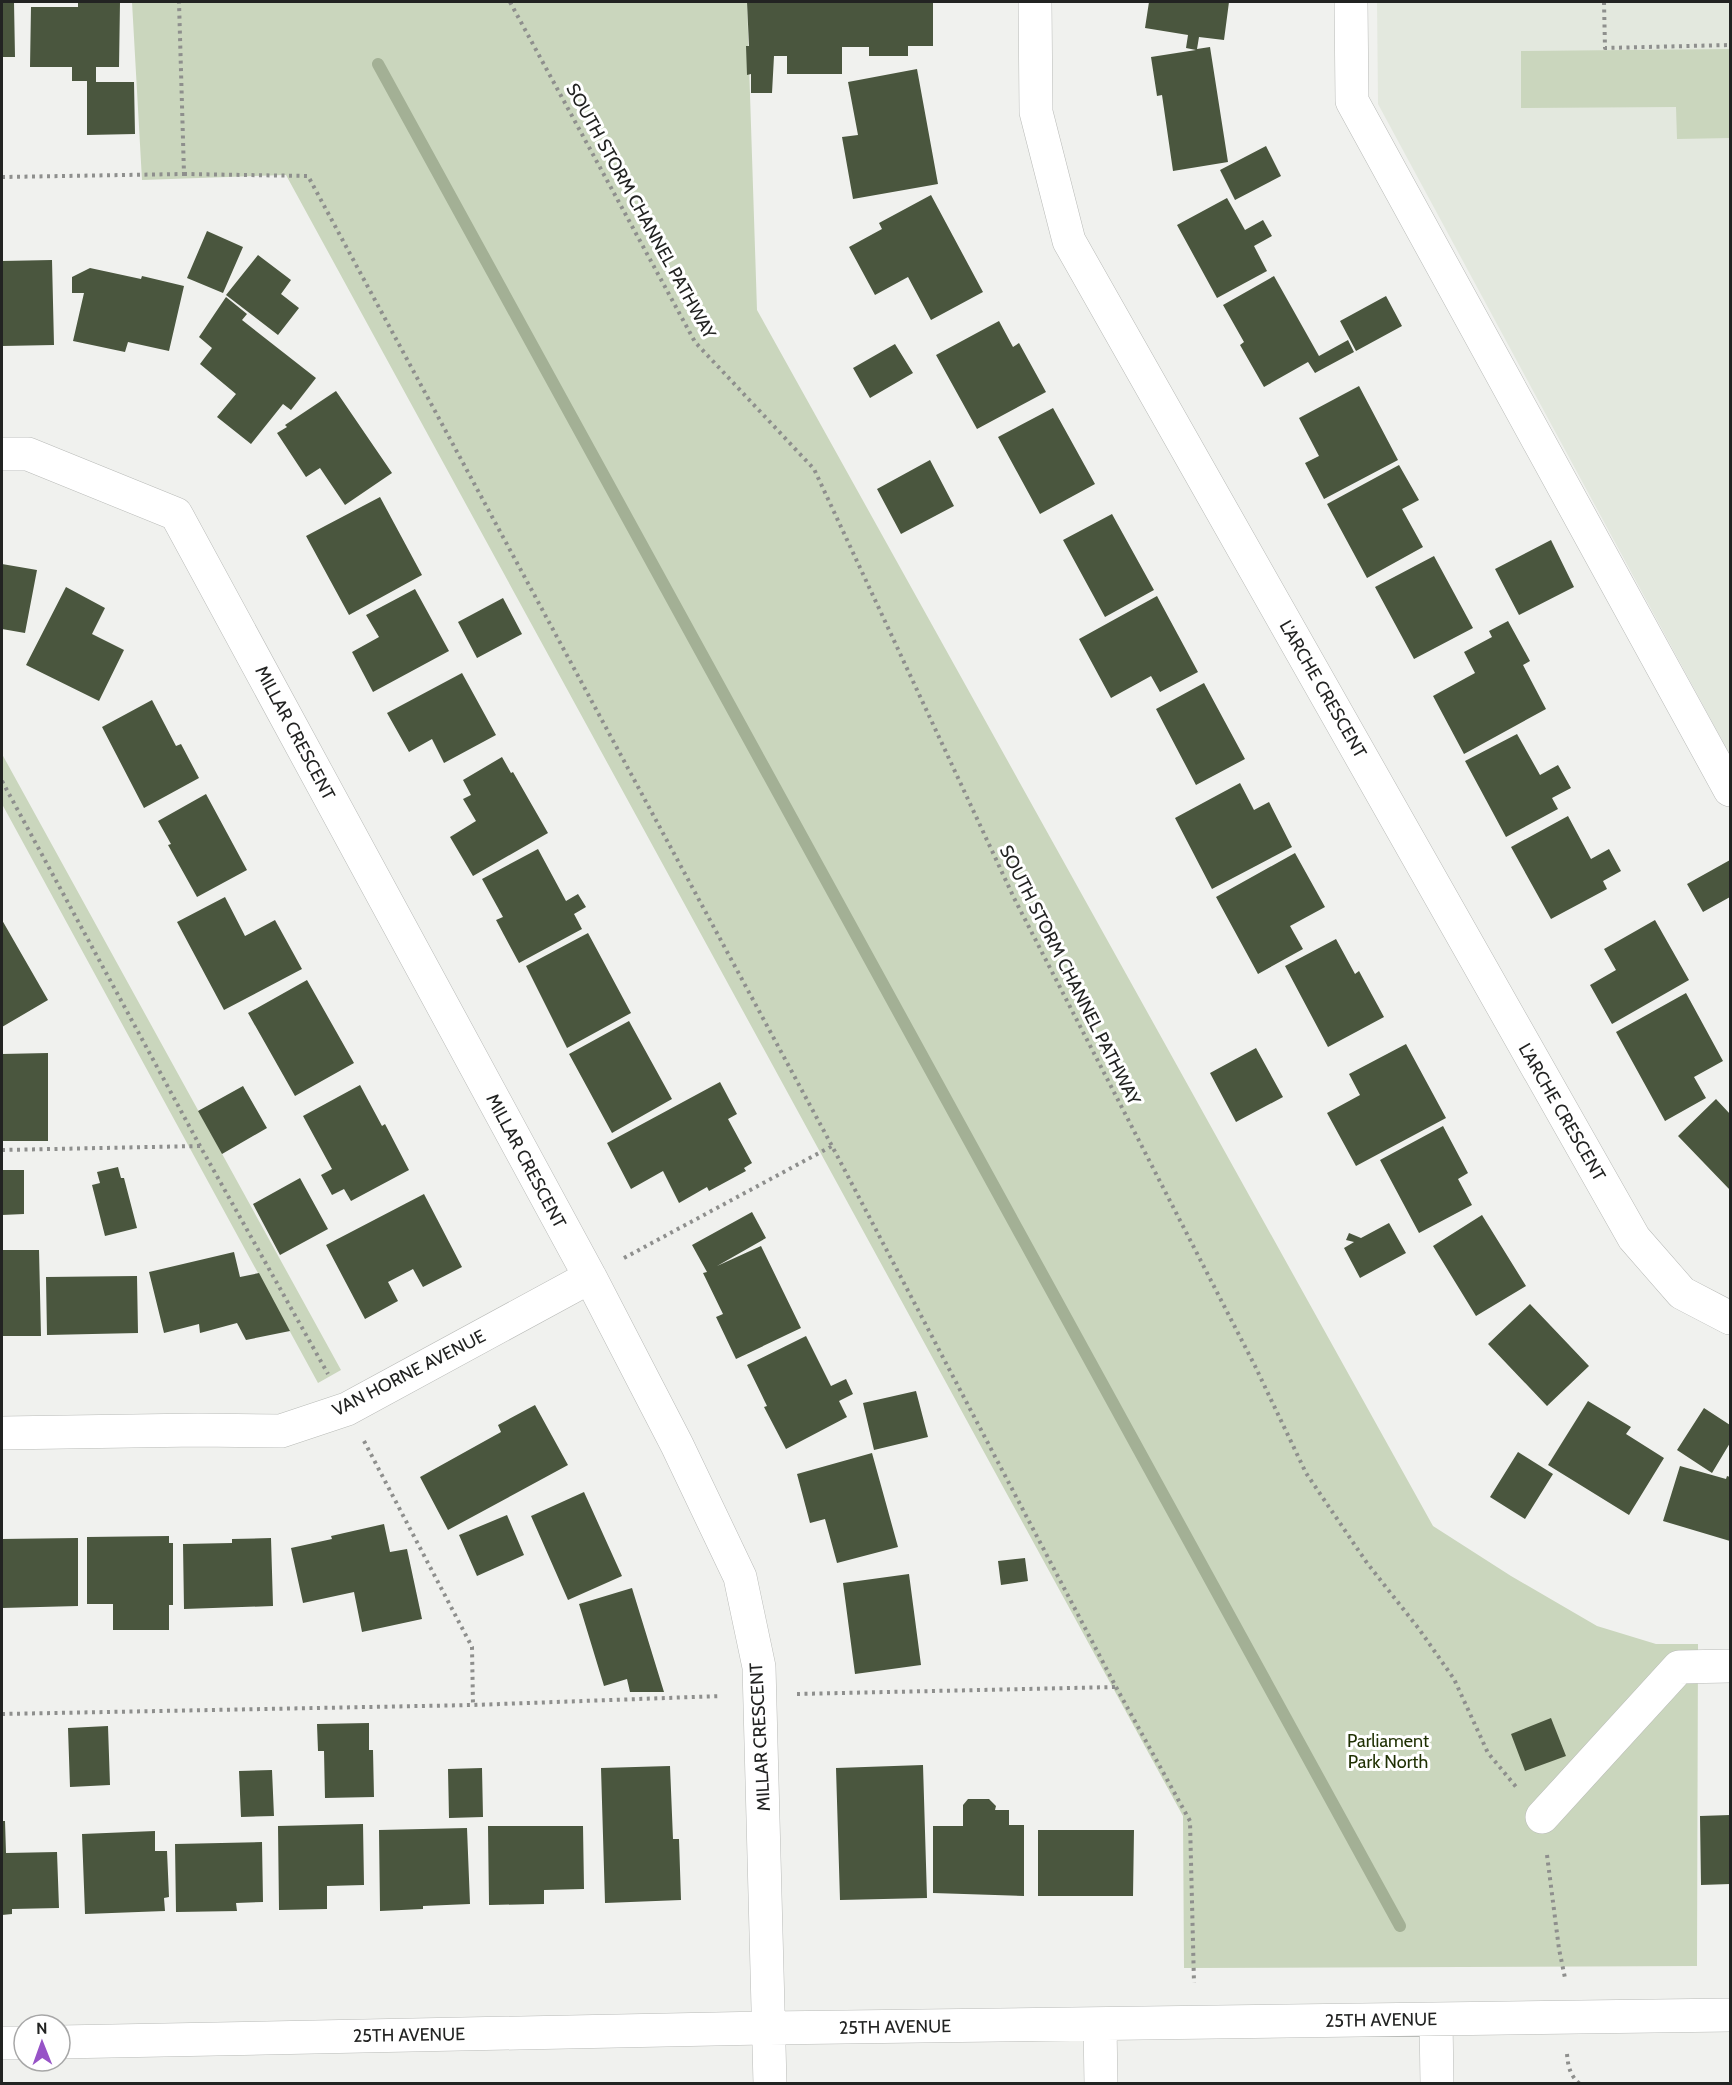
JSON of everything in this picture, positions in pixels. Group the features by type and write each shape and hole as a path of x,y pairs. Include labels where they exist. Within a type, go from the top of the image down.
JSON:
{"street":[{"name":"L'ARCHE CRESCENT","path":"1035,2 1036,112 1069,241 1634,1238 1682,1293 1731,1318"},
{"path":"1351,2 1352,101 1731,790"},
{"name":"MILLAR CRESCENT","path":"2,454 28,454 176,514 590,1277 677,1445 740,1577 759,1667 770,2084"},
{"name":"VAN HORNE AVENUE","path":"2,1433 281,1431 347,1409 590,1277"},
{"path":"1542,1817 1679,1667 1731,1666"},
{"name":"25TH AVENUE","path":"72,2042 769,2028 1731,2015"},
{"path":"1436,2019 1437,2084"},
{"path":"1100,2025 1101,2084"}],"path":[{"path":"179,2 184,174"},
{"name":"SOUTH STORM CHANNEL PATHWAY","path":"510,2 695,342 814,470 1014,898 1250,1356 1306,1473 1367,1563 1419,1629 1454,1679 1488,1754 1542,1817"},
{"path":"1604,2 1605,48 1731,45"},
{"path":"2,177 184,174 308,176 832,1146 1116,1687 1190,1821 1195,2023"},
{"path":"2,781 200,1146 347,1409 472,1647 473,1705"},
{"path":"2,1150 200,1146"},
{"path":"590,1277 832,1146"},
{"path":"2,1714 473,1705 760,1695 1116,1687"},
{"path":"1542,1817 1559,1949 1565,1974"},
{"path":"1568,2067 1580,2084"}],"shaded area":[{"path":"1377,2 1730,2 1730,755 1378,104"}],"green space":[{"name":"Parliament Park North","path":"132,2 747,2 757,310 1433,1526 1511,1576 1597,1626 1656,1644 1698,1644 1697,1966 1184,1968 1183,1816 286,175 142,180"},
{"path":"1730,49 1730,138 1677,139 1676,107 1521,108 1521,51"},
{"path":"2,754 341,1370 318,1383 2,804"}],"building":[{"path":"2,2 14,2 15,57 2,57"},
{"path":"78,2 120,2 119,67 96,67 96,82 134,82 135,134 87,135 87,81 72,81 72,67 30,67 31,7 78,7"},
{"path":"747,2 933,2 933,46 908,46 908,56 869,56 869,47 842,47 842,74 787,74 787,56 774,56 772,93 751,93 751,74 747,75 746,46 749,46"},
{"path":"1149,2 1229,2 1224,40 1199,37 1197,49 1210,47 1228,162 1173,171 1162,95 1157,96 1151,57 1196,50 1186,48 1188,35 1145,28"},
{"path":"917,69 938,184 853,199 842,137 858,135 848,82"},
{"path":"1266,146 1281,176 1235,200 1220,170"},
{"path":"931,195 983,292 931,320 908,277 875,295 849,247 882,229 879,223"},
{"path":"1227,198 1245,230 1263,220 1272,236 1254,246 1267,271 1217,298 1177,225"},
{"path":"207,231 243,247 223,293 187,278"},
{"path":"258,255 291,280 281,294 299,308 278,335 226,295"},
{"path":"52,260 54,345 2,346 2,261"},
{"path":"90,268 141,279 142,276 184,286 169,351 128,342 125,352 73,341 84,293 72,293 72,277"},
{"path":"1274,276 1319,356 1348,340 1354,352 1315,373 1308,362 1264,387 1240,345 1244,342 1223,305"},
{"path":"1386,296 1402,326 1356,351 1340,321"},
{"path":"226,297 247,314 242,320 316,378 291,410 283,404 251,444 217,417 236,394 200,364 212,348 199,337"},
{"path":"999,321 1013,347 1019,343 1046,392 977,429 936,355"},
{"path":"895,344 913,373 870,398 853,368"},
{"path":"1359,386 1398,460 1324,499 1305,463 1319,456 1299,418"},
{"path":"336,391 392,473 345,505 320,468 306,477 277,433 287,427 285,425"},
{"path":"1053,408 1095,484 1040,514 998,437"},
{"path":"930,460 954,506 901,534 877,489"},
{"path":"1399,465 1419,500 1402,509 1423,547 1367,578 1327,504"},
{"path":"380,497 422,575 349,615 306,536"},
{"path":"1112,514 1154,590 1105,617 1063,540"},
{"path":"1551,540 1574,587 1519,615 1495,569"},
{"path":"1434,556 1473,628 1414,659 1375,587"},
{"path":"2,564 37,570 25,633 2,629"},
{"path":"66,587 105,608 92,634 124,650 99,701 26,665"},
{"path":"415,589 449,651 373,692 352,652 379,637 366,615"},
{"path":"1157,596 1198,672 1160,692 1151,676 1111,698 1079,639"},
{"path":"503,598 522,634 477,658 458,622"},
{"path":"1508,621 1530,661 1523,665 1546,709 1464,754 1433,696 1475,673 1464,652 1492,637 1489,631"},
{"path":"462,673 496,735 444,763 432,739 409,752 387,713"},
{"path":"1204,683 1245,759 1196,785 1156,709"},
{"path":"152,700 176,746 181,744 199,778 144,808 102,727"},
{"path":"1517,734 1540,775 1558,765 1571,788 1552,798 1558,809 1506,837 1465,761"},
{"path":"502,757 548,833 473,876 450,837 476,821 463,799 471,795 463,780"},
{"path":"1240,783 1254,810 1269,802 1292,847 1212,889 1175,818"},
{"path":"206,794 247,870 197,897 168,845 171,844 158,821"},
{"path":"1568,816 1591,859 1609,849 1621,871 1603,881 1607,889 1551,919 1511,847"},
{"path":"538,849 566,901 578,894 586,907 574,914 582,929 519,963 496,920 503,917 482,879"},
{"path":"1295,853 1325,907 1290,926 1303,949 1258,974 1216,897"},
{"path":"1730,860 1730,897 1703,912 1687,884"},
{"path":"225,897 245,936 275,920 302,969 224,1010 177,922"},
{"path":"2,920 48,1000 2,1027"},
{"path":"1655,920 1689,980 1612,1024 1590,985 1616,970 1604,949"},
{"path":"588,933 631,1013 567,1048 526,966"},
{"path":"1336,939 1355,974 1359,971 1384,1017 1328,1047 1285,966"},
{"path":"307,980 354,1063 295,1096 248,1013"},
{"path":"1686,993 1723,1061 1694,1077 1706,1098 1665,1121 1616,1032"},
{"path":"629,1021 672,1099 612,1133 569,1054"},
{"path":"1406,1044 1446,1118 1356,1166 1327,1113 1360,1095 1349,1074"},
{"path":"1256,1048 1283,1097 1236,1122 1210,1073"},
{"path":"48,1053 48,1141 2,1141 2,1054"},
{"path":"720,1082 737,1114 728,1119 752,1163 744,1168 746,1171 709,1191 707,1187 679,1203 663,1171 631,1189 607,1143"},
{"path":"360,1085 382,1126 385,1124 409,1170 351,1201 344,1189 332,1195 321,1175 332,1169 303,1116"},
{"path":"243,1086 267,1128 222,1154 198,1111"},
{"path":"1716,1099 1730,1114 1730,1190 1678,1136"},
{"path":"1443,1126 1468,1173 1458,1179 1472,1205 1419,1233 1380,1160"},
{"path":"118,1167 121,1178 124,1178 137,1228 105,1236 92,1185 100,1183 97,1172"},
{"path":"2,1170 24,1170 24,1214 2,1215"},
{"path":"300,1178 328,1229 280,1255 253,1204"},
{"path":"424,1194 462,1267 423,1287 413,1269 388,1282 398,1301 365,1319 326,1245"},
{"path":"752,1212 766,1238 717,1266 761,1246 801,1328 736,1359 716,1317 723,1314 703,1273 707,1272 692,1245"},
{"path":"1482,1215 1526,1286 1476,1316 1433,1246"},
{"path":"1389,1223 1406,1253 1360,1278 1344,1248 1354,1242 1346,1240 1349,1233 1361,1238"},
{"path":"2,1250 39,1250 41,1336 2,1336"},
{"path":"234,1252 240,1277 259,1273 290,1331 246,1340 237,1323 200,1333 199,1324 164,1333 149,1272"},
{"path":"137,1276 138,1333 47,1335 46,1277"},
{"path":"1530,1304 1589,1366 1547,1406 1488,1344"},
{"path":"806,1336 831,1386 846,1379 853,1394 839,1401 847,1417 786,1449 764,1407 767,1406 747,1365"},
{"path":"916,1391 928,1437 874,1450 863,1403"},
{"path":"1588,1401 1631,1427 1626,1434 1664,1458 1629,1515 1548,1465"},
{"path":"535,1405 568,1465 448,1530 420,1477 501,1432 498,1425"},
{"path":"1704,1408 1730,1425 1730,1443 1712,1473 1677,1450"},
{"path":"1518,1452 1553,1474 1525,1519 1490,1497"},
{"path":"872,1453 898,1547 837,1563 825,1519 810,1523 797,1474"},
{"path":"1680,1466 1726,1479 1727,1476 1730,1477 1730,1541 1663,1521"},
{"path":"584,1492 622,1576 568,1600 531,1516"},
{"path":"507,1515 524,1555 477,1576 459,1535"},
{"path":"384,1524 390,1552 407,1549 422,1619 362,1632 354,1592 303,1603 291,1548"},
{"path":"169,1536 169,1543 173,1543 173,1605 169,1605 169,1630 113,1630 113,1604 87,1604 87,1537"},
{"path":"78,1538 78,1606 2,1608 2,1539"},
{"path":"271,1538 273,1606 184,1609 183,1544 232,1543 232,1539"},
{"path":"1025,1558 1028,1581 1001,1585 998,1561"},
{"path":"909,1574 921,1665 855,1674 843,1583"},
{"path":"632,1588 664,1692 630,1692 627,1679 604,1686 579,1604"},
{"path":"1551,1718 1566,1756 1525,1771 1511,1734"},
{"path":"369,1723 369,1750 373,1750 374,1797 325,1798 324,1751 318,1751 317,1724"},
{"path":"108,1726 110,1785 70,1787 68,1728"},
{"path":"923,1765 927,1898 840,1900 836,1768"},
{"path":"670,1766 673,1839 679,1839 681,1900 605,1903 601,1768"},
{"path":"482,1768 483,1817 449,1818 448,1769"},
{"path":"272,1770 274,1816 241,1817 239,1771"},
{"path":"968,1799 989,1799 996,1806 995,1810 1009,1810 1009,1825 1024,1825 1024,1896 933,1893 933,1826 963,1826 963,1805"},
{"path":"1730,1815 1730,1884 1701,1885 1700,1816"},
{"path":"2,1821 5,1821 6,1853 57,1852 59,1908 12,1909 12,1914 2,1915"},
{"path":"363,1824 364,1885 327,1886 327,1909 279,1910 278,1826"},
{"path":"488,1826 583,1826 584,1889 544,1890 544,1904 489,1905"},
{"path":"467,1828 470,1904 380,1911 379,1830"},
{"path":"1038,1830 1134,1830 1133,1896 1038,1896"},
{"path":"155,1831 155,1851 167,1851 169,1897 164,1898 165,1911 85,1914 82,1834"},
{"path":"262,1842 263,1902 236,1903 237,1911 176,1912 175,1844"}],"waterway":[{"path":"378,64 1400,1926"}]}
